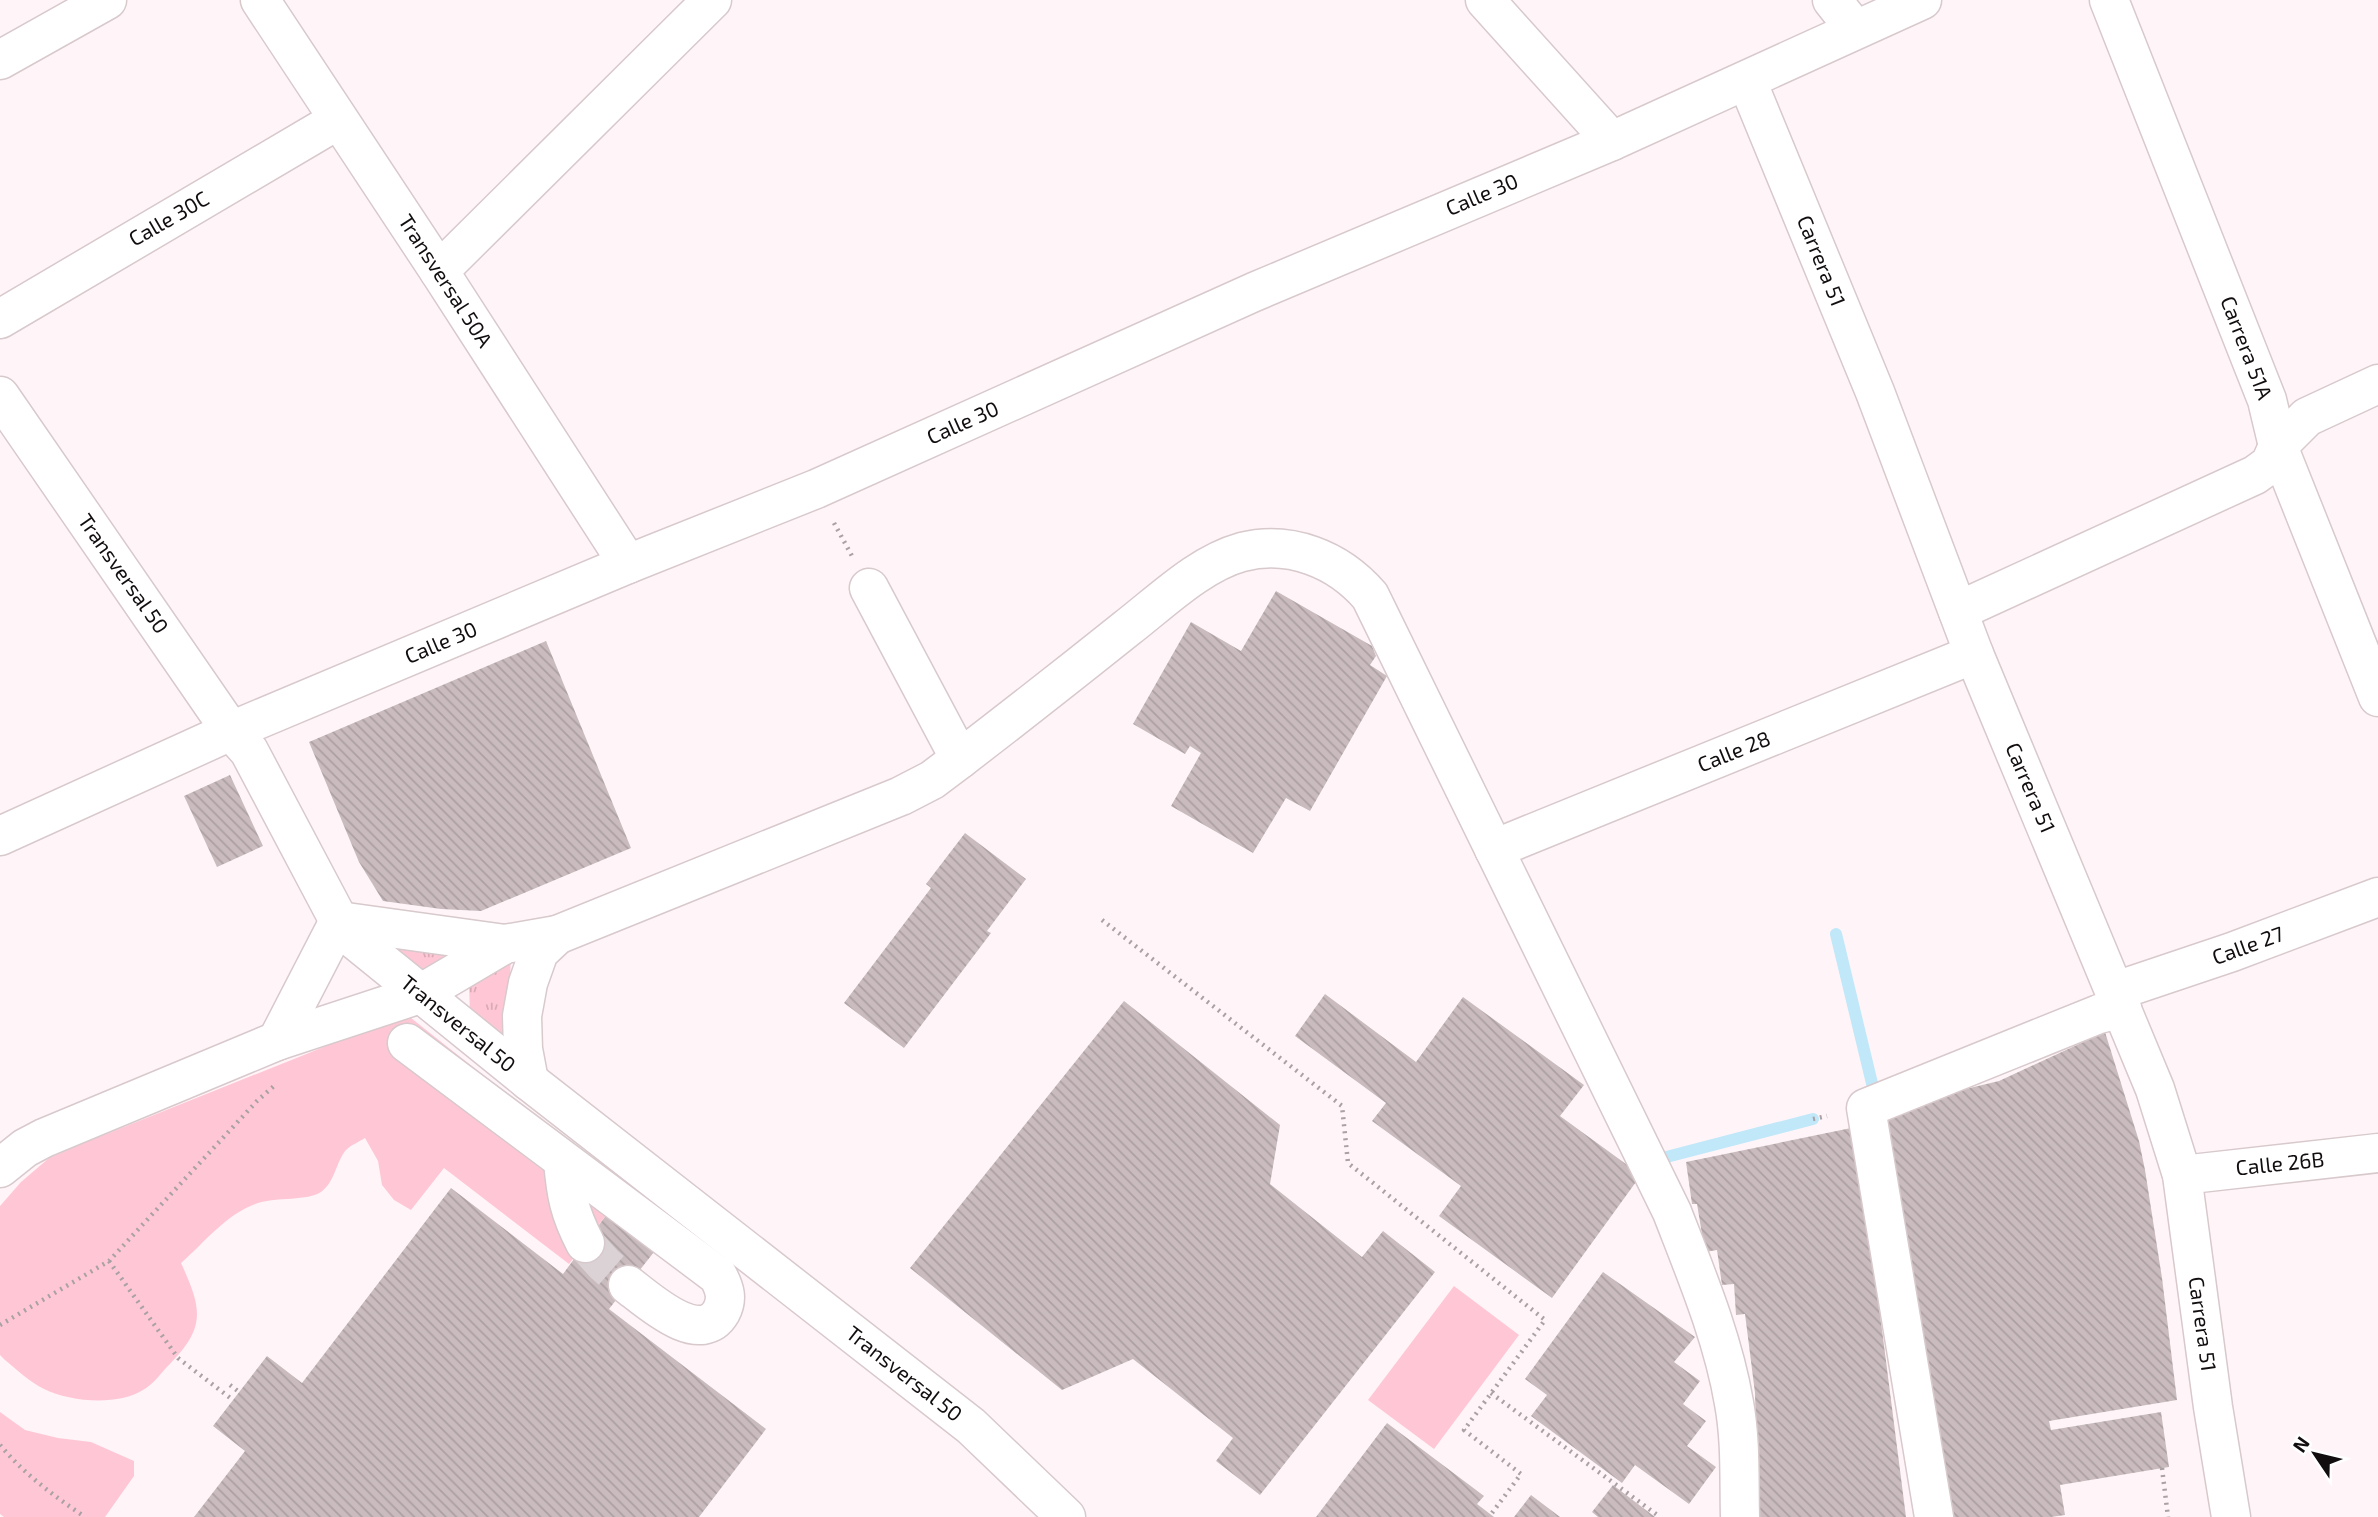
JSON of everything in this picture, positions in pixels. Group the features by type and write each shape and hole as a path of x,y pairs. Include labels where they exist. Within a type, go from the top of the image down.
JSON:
{"street":[{"path":"0,60 107,0"},
{"name":"Transversal 50A","path":"260,0 628,564"},
{"path":"439,271 712,0"},
{"path":"1485,0 1612,141"},
{"path":"1832,0 1855,29"},
{"name":"Calle 30","path":"0,836 232,731 628,564 816,489 1254,292 1612,141 1922,0"},
{"name":"Carrera 51A","path":"2109,0 2267,400 2278,446 2378,697"},
{"name":"Carrera 51","path":"1747,80 1875,392 1974,654 2155,1089 2182,1175 2213,1407 2222,1516"},
{"name":"Calle 30C","path":"0,319 338,120"},
{"path":"1958,611 2255,475 2270,464 2278,446 2307,417 2378,384"},
{"name":"Transversal 50","path":"0,396 232,731 249,751 339,920 355,940 529,1081 971,1426 1066,1517"},
{"path":"277,1041 339,920 505,944 557,935 901,796 932,780 960,759 1193,577 1239,553 1282,548 1306,552 1328,562 1360,585 1370,597 1672,1212 1695,1270 1734,1403 1739,1447 1740,1517"},
{"path":"869,588 960,759"},
{"name":"Calle 28","path":"1494,849 1974,654"},
{"name":"Calle 27","path":"1934,1517 1866,1108 2099,1014 2119,999 2378,897"},
{"path":"529,1081 523,1049 522,1016 528,983 539,952 557,935"},
{"path":"0,1168 25,1148 44,1138 277,1041 420,993 505,944"},
{"path":"407,1044 718,1276 724,1288 726,1302 719,1315 708,1324 695,1326 678,1320 628,1285"},
{"name":"Calle 26B","path":"2182,1175 2378,1153"},
{"path":"563,1161 566,1194 572,1218 585,1243"}],"path":[{"path":"816,489 869,588"},
{"path":"1102,920 1342,1106 1348,1163 1545,1320 1464,1430 1521,1474 1489,1517"},
{"path":"0,1325 110,1261 257,1101 279,1082"},
{"path":"110,1261 178,1358 233,1400"},
{"path":"230,1385 239,1392"},
{"path":"1491,1393 1660,1517"},
{"path":"0,1445 13,1461 40,1485 85,1517"},
{"path":"2162,1468 2168,1517"}],"green space":[{"path":"366,934 470,954 422,980"},
{"path":"511,955 507,1047 470,1017 469,983"},
{"path":"406,1014 623,1186 610,1210 569,1264 444,1168 411,1210 394,1200 382,1185 378,1161 365,1138 346,1150 329,1183 321,1192 308,1197 266,1201 247,1208 226,1221 181,1263 194,1294 197,1318 194,1330 179,1354 143,1390 108,1400 67,1397 39,1386 0,1355 0,1206 21,1182 49,1158"},
{"path":"1454,1286 1519,1335 1434,1449 1368,1400"},
{"path":"0,1412 25,1430 91,1442 134,1461 134,1476 105,1517 4,1517 0,1514"}],"building":[{"path":"1276,591 1372,646 1376,656 1370,665 1387,676 1310,811 1286,798 1253,853 1171,806 1201,753 1190,746 1185,754 1133,724 1191,622 1241,651"},
{"path":"546,641 631,848 481,911 383,901 359,862 309,742"},
{"path":"230,775 263,846 217,867 184,796"},
{"path":"965,833 1026,879 987,931 991,933 904,1048 844,1003 931,888 926,884"},
{"path":"1325,994 1416,1062 1463,997 1584,1085 1560,1116 1641,1175 1552,1298 1439,1216 1461,1186 1372,1121 1386,1103 1295,1036"},
{"path":"1124,1001 1280,1125 1270,1184 1362,1257 1383,1231 1435,1272 1260,1495 1216,1461 1233,1438 1133,1359 1062,1390 910,1268"},
{"path":"2105,1032 2139,1141 2145,1170 2177,1400 2049,1421 2051,1430 2161,1412 2169,1467 2060,1485 2065,1515 1952,1517 1886,1108 1999,1081"},
{"path":"1856,1127 1906,1517 1758,1517 1755,1393 1745,1314 1736,1315 1734,1284 1722,1285 1717,1250 1705,1252 1697,1204 1692,1204 1686,1162"},
{"path":"451,1188 563,1274 610,1210 658,1247 609,1309 766,1429 699,1517 194,1517 245,1451 213,1426 267,1356 302,1383"},
{"path":"1603,1272 1695,1337 1674,1362 1700,1381 1683,1404 1706,1421 1687,1446 1716,1467 1689,1504 1635,1465 1622,1483 1531,1416 1547,1395 1525,1379"},
{"path":"1387,1423 1484,1496 1477,1504 1494,1517 1316,1517"},
{"path":"1613,1485 1655,1517 1598,1517 1592,1512"},
{"path":"1531,1495 1560,1517 1514,1517"}],"waterway":[{"path":"1836,934 1876,1100"},
{"path":"1651,1161 1813,1119"}],"tunnel":[{"path":"585,1243 628,1285"}]}
